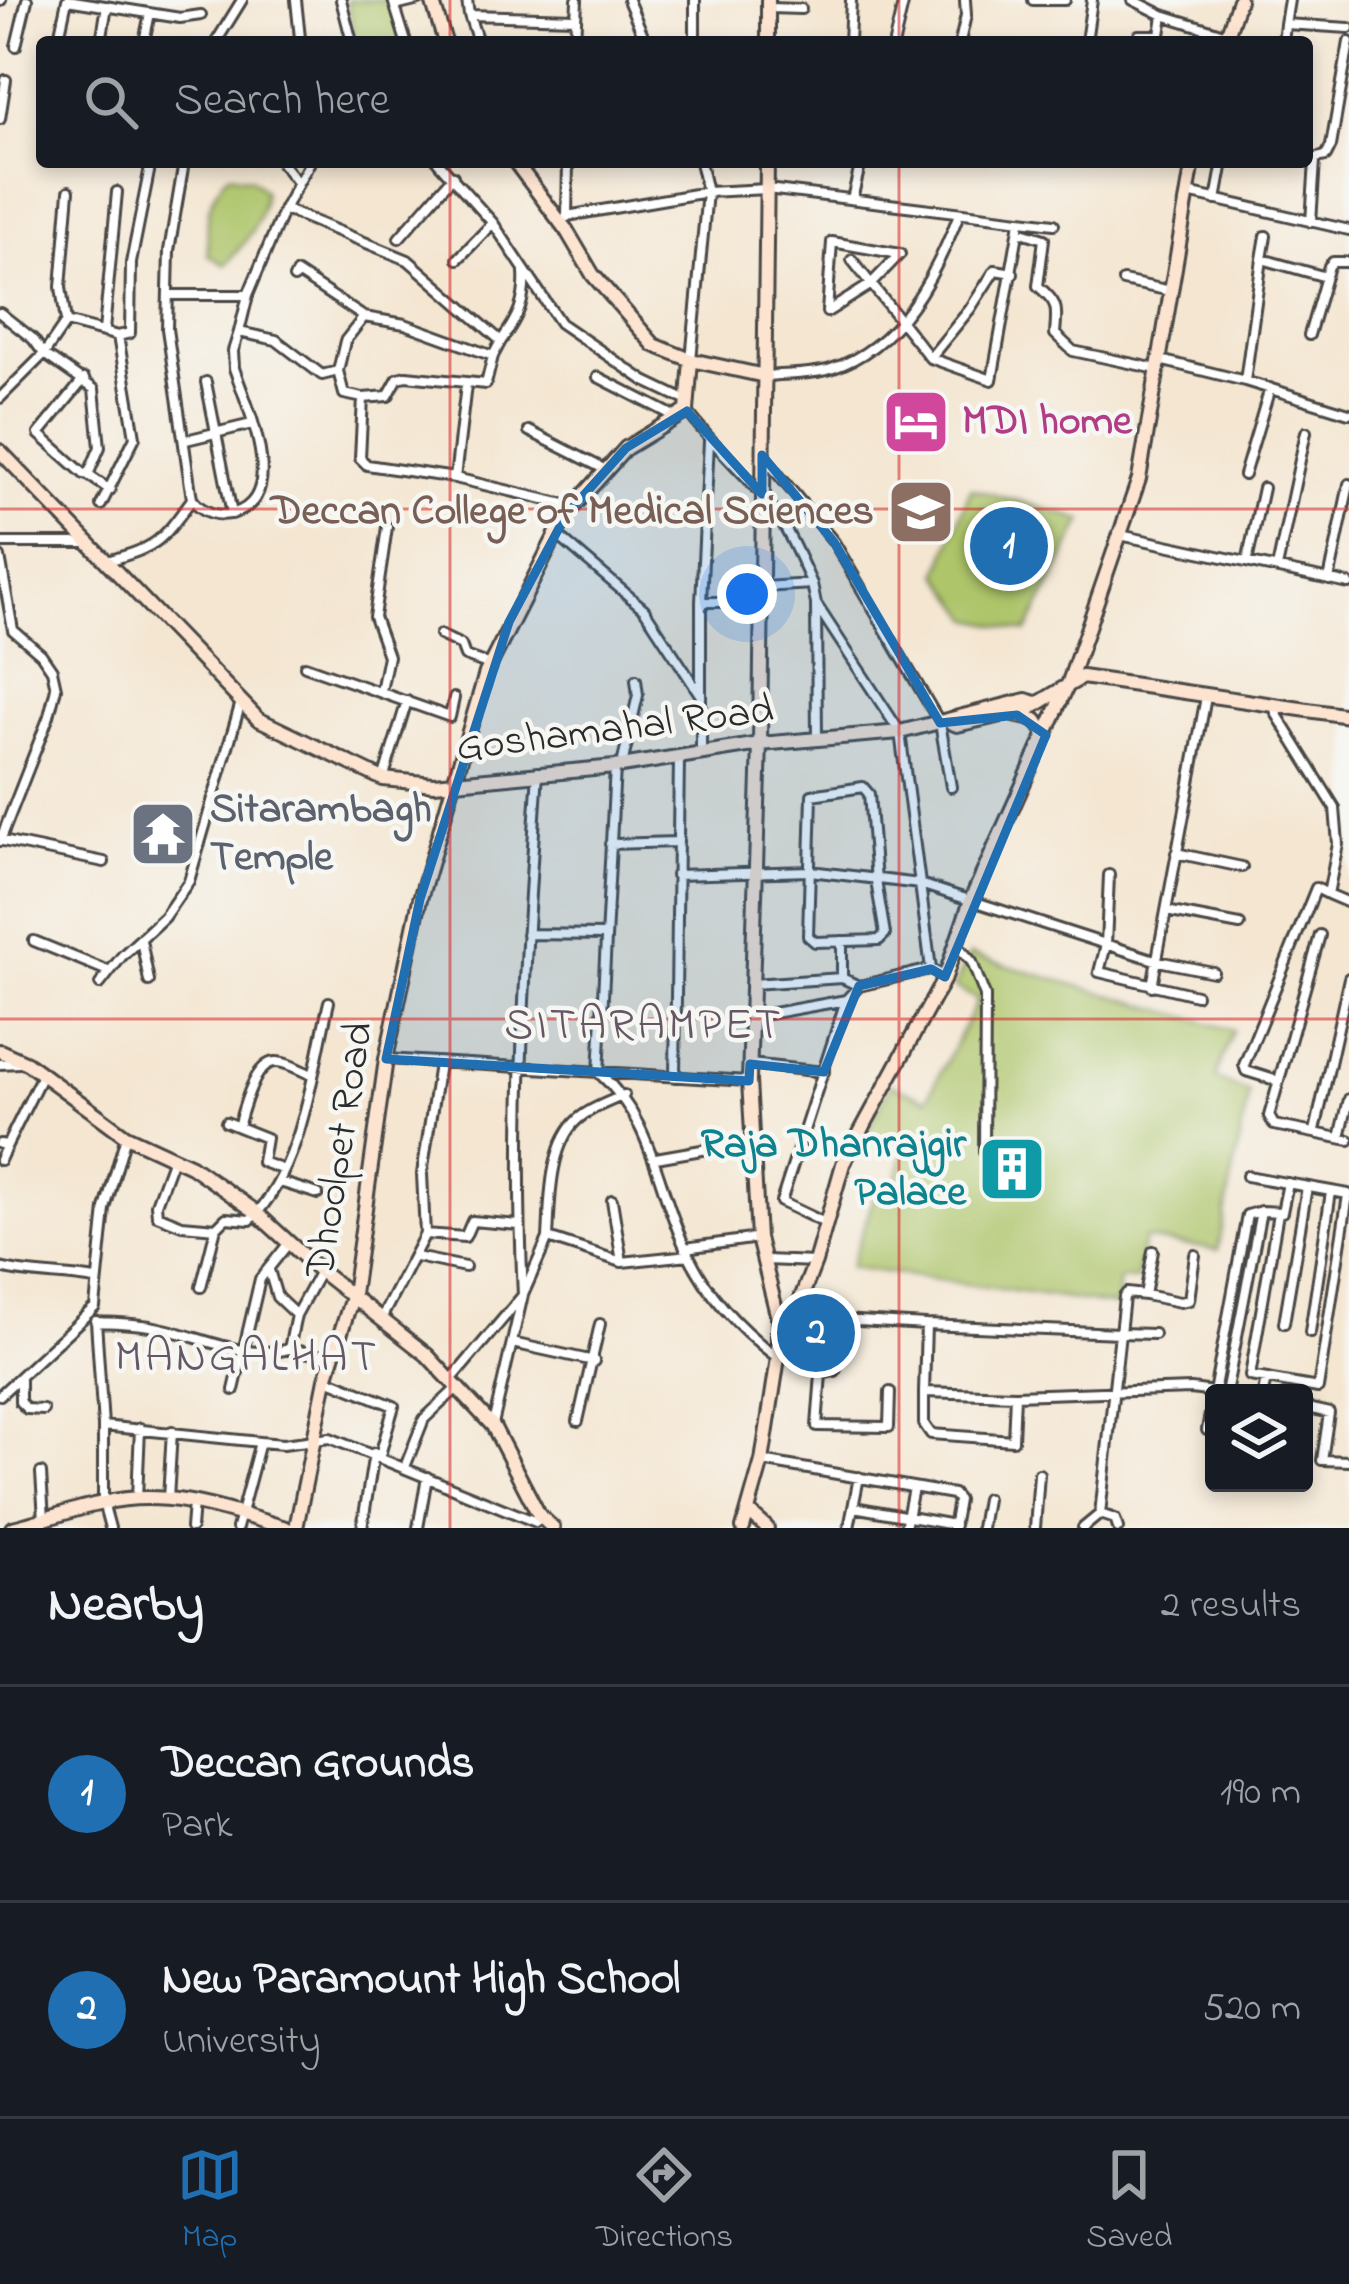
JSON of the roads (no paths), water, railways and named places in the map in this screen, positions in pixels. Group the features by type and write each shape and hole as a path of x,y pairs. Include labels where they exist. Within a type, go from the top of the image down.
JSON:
{"street":[{"path":"16,46 27,0"},
{"path":"59,36 67,0 180,18 201,15"},
{"path":"219,36 242,0"},
{"path":"296,0 300,36"},
{"path":"341,0 350,36"},
{"path":"404,36 394,3 419,0"},
{"path":"432,0 443,36"},
{"path":"466,0 476,36"},
{"path":"575,36 577,0"},
{"path":"628,0 643,36"},
{"path":"694,0 695,36"},
{"path":"849,36 851,0"},
{"path":"895,36 904,0"},
{"path":"960,36 965,0"},
{"path":"1033,0 1064,0"},
{"path":"1087,36 1092,0"},
{"path":"1133,0 1218,36"},
{"path":"1227,36 1239,0"},
{"path":"1284,36 1289,0"},
{"path":"768,36 768,4 801,8"},
{"path":"102,36 107,6"},
{"path":"144,36 150,13"},
{"path":"469,15 576,18"},
{"path":"1138,36 1160,35 1163,15"},
{"path":"1285,24 1349,28"},
{"path":"1313,159 1326,156 1331,146 1349,42"},
{"path":"0,119 6,80"},
{"path":"66,322 118,336 130,333 131,262 151,168"},
{"path":"107,561 141,553 160,542 191,500 167,329 169,251 183,168"},
{"path":"286,168 296,181"},
{"path":"191,500 213,514 232,514 258,496 264,473 233,351 248,295 306,168"},
{"path":"444,168 493,223 560,323 683,410 762,494 787,530 816,604 817,741"},
{"path":"520,168 567,224 593,275 654,345 691,360 765,376 831,368 869,348 903,322 942,259 958,214"},
{"path":"567,224 568,168"},
{"path":"683,410 707,192 701,168"},
{"path":"743,1528 762,1461 778,1358 778,1318 758,1238 749,1082 760,744 767,168"},
{"path":"852,199 860,168"},
{"path":"778,1358 815,1262 844,1164 945,977 971,900 1069,682 1139,479 1192,168"},
{"path":"1216,200 1222,168"},
{"path":"1311,168 1311,222"},
{"path":"399,238 453,176"},
{"path":"567,224 707,192 767,189 958,214 1020,227 1044,238 1038,286 1056,305 1055,334 1073,351 1245,381 1349,412"},
{"path":"0,398 44,354 66,322 61,287 69,191"},
{"path":"104,332 117,192"},
{"path":"1186,192 1349,230"},
{"path":"284,209 408,260 501,341"},
{"path":"458,259 493,223"},
{"path":"1020,227 1054,224"},
{"path":"852,260 930,358 992,380 1020,227"},
{"path":"1245,381 1266,236"},
{"path":"832,242 900,254 870,285 827,312 832,242"},
{"path":"1262,259 1326,277"},
{"path":"1309,335 1333,262 1349,262"},
{"path":"364,317 345,341 338,371 344,394 388,396 398,378 406,376 486,384 493,356 519,317 524,268"},
{"path":"930,358 994,270 1013,273"},
{"path":"294,278 297,273 364,317 405,324 493,356"},
{"path":"1123,281 1173,292"},
{"path":"168,295 248,295"},
{"path":"0,313 33,338 44,354 84,379 97,395 100,447 88,475 110,490"},
{"path":"239,332 276,340 322,374 338,371"},
{"path":"101,505 135,437 118,336"},
{"path":"598,377 683,410"},
{"path":"84,379 39,434 84,474"},
{"path":"206,382 232,514"},
{"path":"455,478 466,385"},
{"path":"1244,476 1270,388"},
{"path":"363,398 358,448 367,465 455,478 574,506"},
{"name":"Dhoolpet Road","path":"296,1528 326,1378 353,1294 386,1059 420,899 490,665 555,533 574,506 626,448 683,410"},
{"path":"186,440 252,424"},
{"path":"529,430 604,469"},
{"path":"1276,568 1306,432"},
{"path":"701,753 701,602 709,441"},
{"name":"Goshamahal Road","path":"0,451 258,718 383,779 411,784 456,782 618,766 760,744 900,732 945,723 955,715 1026,700 1036,703 1069,682"},
{"path":"762,455 834,542 945,723 951,787"},
{"path":"1329,580 1349,484"},
{"path":"1247,562 1263,488"},
{"path":"381,691 388,656 374,617 387,526"},
{"path":"555,533 644,609 702,698"},
{"path":"1120,535 1349,584"},
{"path":"0,543 89,543"},
{"path":"0,557 14,630 41,654 52,670 56,688 2,841 104,862"},
{"path":"762,586 812,584"},
{"path":"701,602 761,602"},
{"path":"816,604 900,732 932,969"},
{"path":"440,635 461,645 465,656 490,665"},
{"path":"305,666 450,717 454,698"},
{"path":"1069,682 1082,677 1349,716"},
{"path":"598,1073 610,844 618,766 638,695 636,680"},
{"path":"1152,986 1206,697"},
{"path":"383,779 406,700"},
{"path":"100,984 108,970 164,917 189,881 241,702"},
{"path":"945,723 1029,709 1036,703"},
{"path":"1274,703 1334,808 1339,827 1328,894"},
{"path":"1000,715 1036,720 1046,734"},
{"path":"675,1077 680,758"},
{"path":"405,1467 424,1419 523,1295 521,1069 538,772"},
{"path":"863,787 869,794 876,881 884,937 815,942 808,936 812,794 863,787"},
{"path":"610,844 676,842"},
{"path":"1176,854 1242,867"},
{"path":"676,875 810,871 920,884 1158,961 1213,972"},
{"path":"1109,875 1106,945 1099,972 1196,995"},
{"path":"1277,1081 1246,1071 1244,1065 1316,888 1349,903"},
{"path":"1166,910 1240,925"},
{"path":"527,934 605,934"},
{"path":"1320,935 1277,1081 1270,1121 1345,1139 1349,1099"},
{"path":"140,939 149,981"},
{"path":"842,940 842,978"},
{"path":"34,941 108,970"},
{"path":"956,944 972,962 985,996 984,1152"},
{"path":"825,1223 781,1202 846,1000 859,986 932,969 945,977"},
{"path":"752,984 842,978 859,986"},
{"path":"1315,1131 1349,979"},
{"path":"751,1017 846,1000"},
{"path":"201,1287 216,1228 226,1217 250,1220 280,1182 328,1002"},
{"path":"0,1051 27,1063 126,1136 191,1166 382,1317 456,1382 493,1426 536,1522"},
{"path":"386,1059 749,1082"},
{"path":"238,1127 250,1086 266,1064 276,1061 312,1075"},
{"path":"0,1064 27,1063"},
{"path":"382,1317 425,1234 422,1174 439,1064"},
{"path":"750,1064 824,1072"},
{"path":"598,1073 624,1095 656,1157 687,1252 737,1327 778,1358"},
{"path":"0,1160 42,1076"},
{"path":"493,1426 523,1295 548,1238 562,1143 572,1125 588,1112 624,1095"},
{"path":"226,1122 266,1138 262,1162 284,1170"},
{"path":"110,1528 103,1502 104,1426 95,1280 105,1209 126,1136"},
{"path":"656,1157 752,1141"},
{"path":"173,1158 156,1204 157,1215 182,1225 216,1228"},
{"path":"1246,1176 1348,1195 1318,1388 1250,1376 1278,1213"},
{"path":"280,1182 318,1194"},
{"path":"1221,1384 1246,1215 1285,1209 1288,1184"},
{"path":"1284,1323 1307,1187"},
{"path":"1310,1332 1331,1192"},
{"path":"612,1200 622,1262"},
{"path":"425,1234 462,1238 472,1221 519,1225"},
{"path":"548,1238 622,1262 758,1238"},
{"path":"234,1390 260,1280 288,1244"},
{"path":"1145,1295 1153,1250"},
{"path":"1082,1528 1100,1514 1124,1297 1127,1293 1189,1300 1195,1256"},
{"path":"416,1257 465,1268"},
{"path":"763,1260 815,1262"},
{"path":"0,1268 95,1280"},
{"path":"269,1268 277,1297 296,1315"},
{"path":"289,1349 296,1315 320,1271"},
{"path":"0,1395 95,1307"},
{"path":"778,1318 1154,1334"},
{"path":"844,1320 835,1371 821,1373 817,1426 890,1427 890,1392"},
{"path":"96,1322 152,1326 243,1350 289,1349 333,1358"},
{"path":"578,1421 600,1324"},
{"path":"926,1325 924,1424 931,1434 1013,1440 1015,1395"},
{"path":"512,1343 594,1361"},
{"path":"20,1378 20,1402 43,1410"},
{"path":"326,1378 394,1406 377,1454 362,1528"},
{"path":"1264,1384 1265,1379"},
{"path":"924,1392 1205,1391"},
{"path":"1313,1409 1329,1413 1322,1460 1349,1461"},
{"path":"104,1426 260,1442 330,1438 553,1528"},
{"path":"137,1498 140,1428"},
{"path":"168,1499 172,1430"},
{"path":"237,1528 260,1442"},
{"path":"762,1461 957,1496 953,1527 854,1507"},
{"path":"41,1473 44,1521"},
{"path":"1035,1528 1039,1474"},
{"path":"418,1528 427,1477"},
{"path":"850,1528 859,1477"},
{"path":"905,1528 913,1488"},
{"path":"12,1528 103,1502 137,1498 194,1502 286,1528"},
{"path":"981,1528 986,1499"},
{"path":"191,1528 194,1502"},
{"path":"749,1512 766,1528"},
{"path":"1100,1514 1115,1520 1118,1528"}],"place":[{"name":"MDI home","path":"916,422"},
{"name":"Deccan College of Medical Sciences","path":"921,512"},
{"name":"Deccan Grounds","path":"1009,546"},
{"name":"Sitarambagh Temple","path":"163,834"},
{"name":"Raja Dhanrajgir Palace","path":"1012,1169"},
{"name":"New Paramount High School","path":"816,1333"}],"district":[{"name":"SITARAMPET","path":"644,1027"},
{"name":"MANGALHAT","path":"247,1359"}]}
